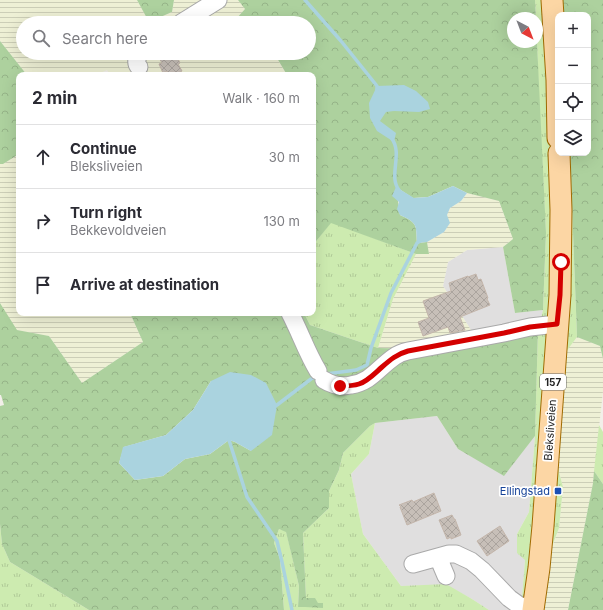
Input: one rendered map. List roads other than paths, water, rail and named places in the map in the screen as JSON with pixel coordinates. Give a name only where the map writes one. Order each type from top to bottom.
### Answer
[{"type":"main road","points":[[552,0],[557,120]]},
{"type":"main road","name":"Bleksliveien","points":[[533,609],[543,526],[560,295],[561,210],[559,156]]},
{"type":"street","points":[[192,16],[218,0]]},
{"type":"street","points":[[292,316],[312,362],[321,376],[340,386],[359,384],[372,377],[400,353],[530,327],[557,324]]},
{"type":"street","points":[[413,564],[449,554],[456,554],[471,561],[482,570],[509,598],[520,606],[533,609]]},
{"type":"street","points":[[438,557],[446,576]]},
{"type":"water","points":[[404,85],[416,91],[428,102],[430,109],[419,112],[386,112],[380,121],[396,133],[394,142],[377,131],[370,118],[369,103],[377,86]]},
{"type":"water","points":[[453,186],[467,193],[461,201],[450,208],[447,215],[450,223],[444,232],[427,242],[417,243],[415,225],[410,220],[400,215],[397,209],[399,202],[392,196],[396,187],[414,198],[428,197]]},
{"type":"water","points":[[230,372],[251,375],[266,383],[277,405],[272,435],[251,451],[229,440],[210,454],[185,459],[163,476],[135,480],[119,463],[123,447],[166,435],[193,410],[211,381]]},
{"type":"waterway","points":[[305,0],[341,41],[377,86],[377,90]]},
{"type":"waterway","points":[[392,139],[396,151],[395,178],[399,190]]},
{"type":"waterway","points":[[326,374],[356,370],[367,365],[371,348],[391,293],[417,243],[420,241]]},
{"type":"waterway","points":[[274,406],[316,377]]},
{"type":"waterway","points":[[230,436],[229,440],[247,497],[277,541],[292,610]]},
{"type":"place","name":"Ellingstad","points":[[558,491]]}]
